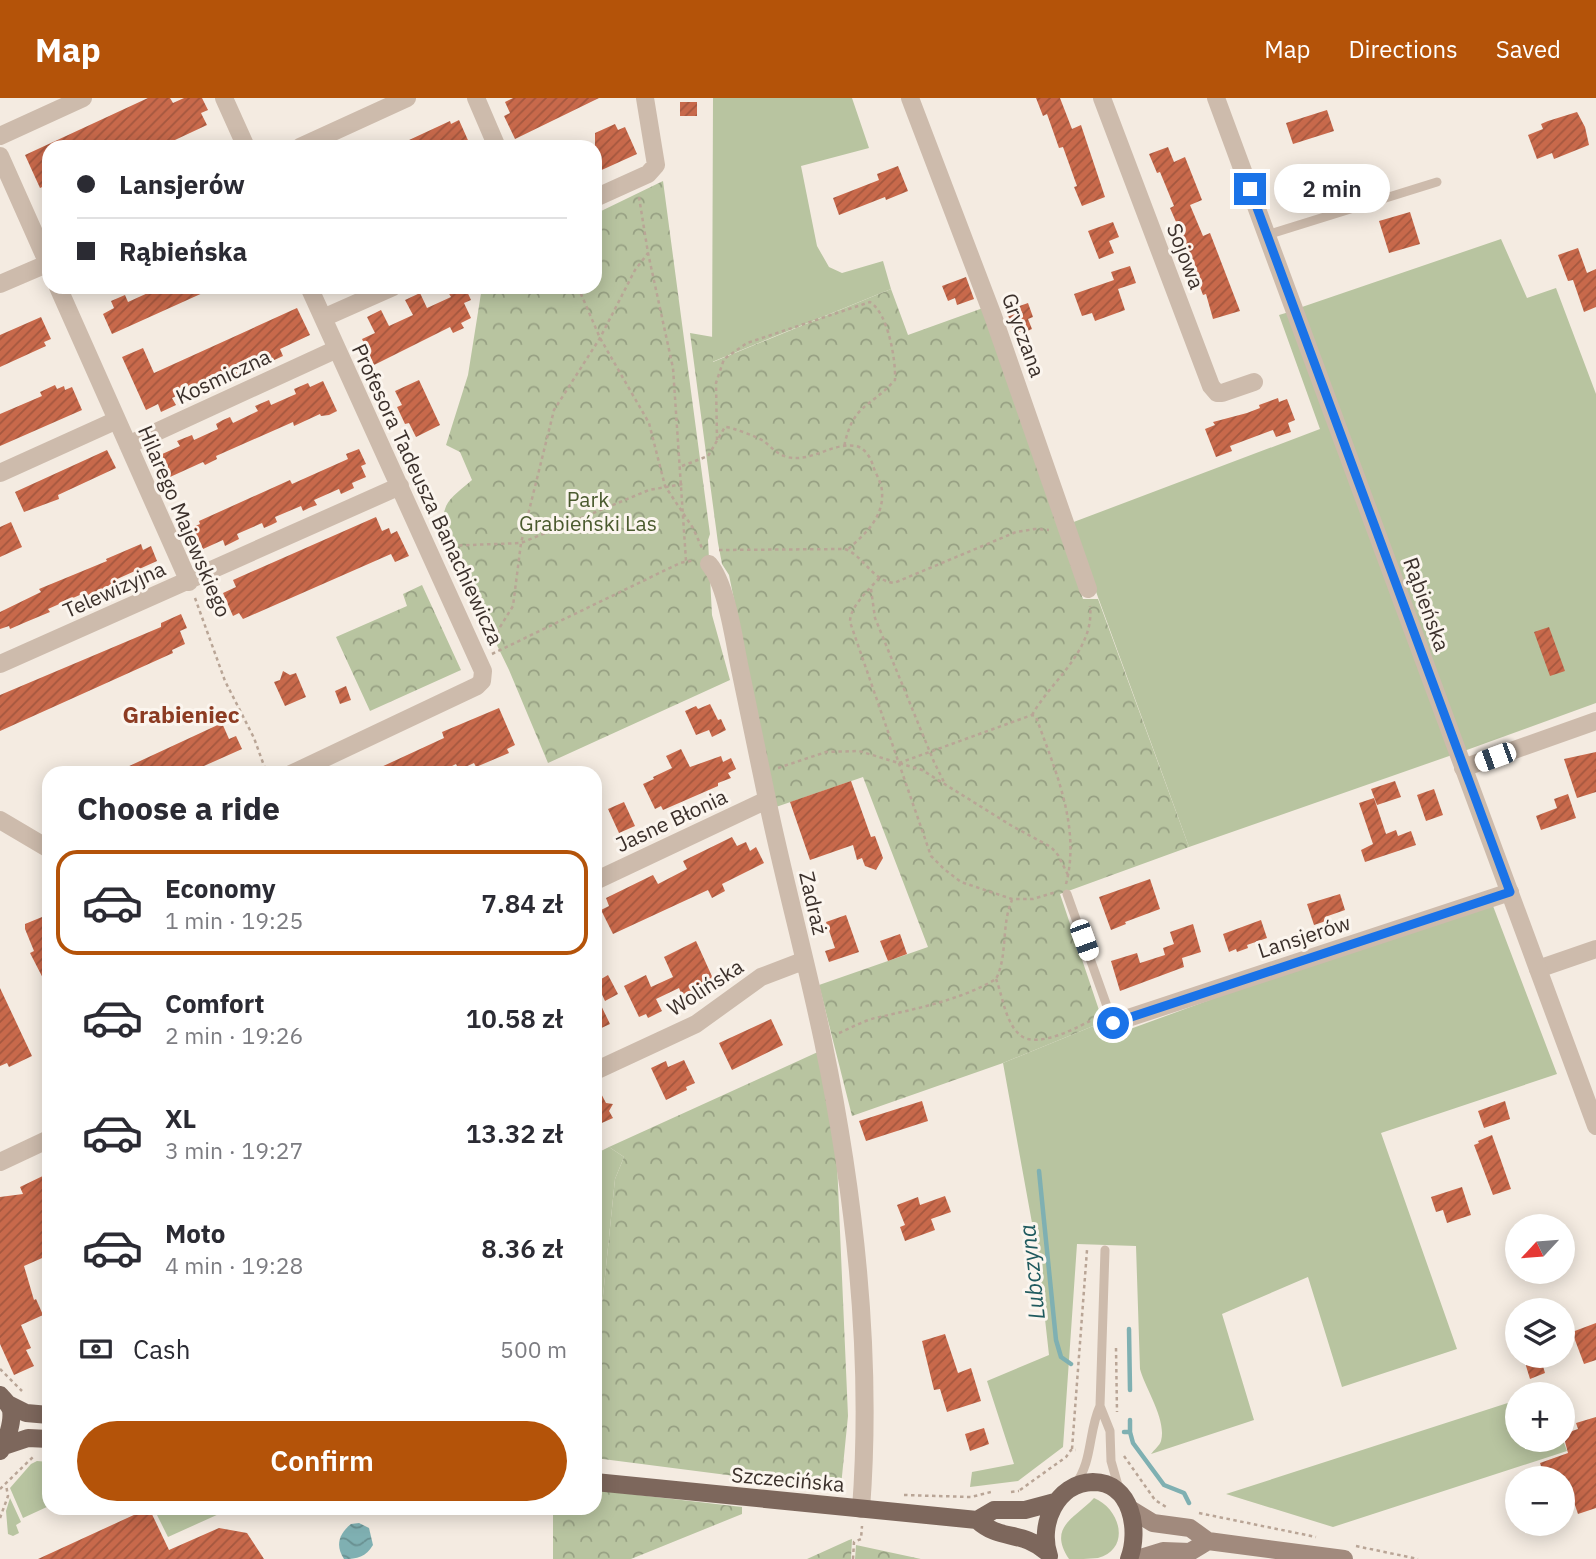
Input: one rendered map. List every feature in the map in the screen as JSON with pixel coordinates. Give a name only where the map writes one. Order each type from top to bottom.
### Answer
[{"type":"main road","points":[[4,1399],[26,1413],[42,1414]]},
{"type":"main road","points":[[2,1449],[11,1418],[4,1399]]},
{"type":"main road","points":[[2,1449],[28,1438],[42,1443]]},
{"type":"main road","name":"Szczecińska","points":[[602,1483],[977,1520],[994,1533],[1017,1535],[1032,1540],[1049,1556]]},
{"type":"main road","points":[[1049,1556],[1047,1523],[1055,1502],[1084,1484],[1100,1483],[1118,1493],[1127,1504],[1153,1523],[1190,1528],[1208,1541],[1350,1553]]},
{"type":"main road","name":"Szczecińska","points":[[977,1520],[994,1510],[1025,1510],[1055,1502]]},
{"type":"main road","points":[[1127,1504],[1135,1531],[1129,1559]]},
{"type":"main road","points":[[1137,1559],[1163,1551],[1189,1552],[1208,1541]]},
{"type":"street","points":[[0,136],[83,98]]},
{"type":"street","points":[[224,98],[243,140]]},
{"type":"street","points":[[315,140],[407,98]]},
{"type":"street","points":[[476,98],[494,140]]},
{"type":"street","points":[[602,195],[651,172],[656,162],[645,98]]},
{"type":"street","name":"Gryczana","points":[[910,98],[993,316],[1088,589]]},
{"type":"street","name":"Sojowa","points":[[1102,98],[1211,386],[1216,393],[1222,393],[1254,382]]},
{"type":"street","name":"Rąbieńska","points":[[1216,98],[1596,1126]]},
{"type":"street","points":[[0,156],[42,249]]},
{"type":"street","points":[[0,284],[42,267]]},
{"type":"street","name":"Hilarego Majewskiego","points":[[61,294],[189,582]]},
{"type":"street","name":"Profesora Tadeusza Banachiewicza","points":[[308,766],[477,686],[482,681],[483,671],[312,294]]},
{"type":"street","points":[[323,318],[377,294]]},
{"type":"street","name":"Kosmiczna","points":[[128,445],[337,349]]},
{"type":"street","points":[[0,473],[117,420]]},
{"type":"street","name":"Telewizyjna","points":[[0,664],[400,486]]},
{"type":"street","name":"Zadraż","points":[[707,560],[719,580],[731,625],[767,800],[822,1038],[844,1154],[861,1297],[866,1417],[861,1509]]},
{"type":"street","points":[[1463,768],[1596,721]]},
{"type":"street","name":"Jasne Błonia","points":[[602,878],[767,800]]},
{"type":"street","points":[[0,820],[42,845]]},
{"type":"street","name":"Lansjerów","points":[[1111,1016],[1510,892]]},
{"type":"street","points":[[1538,969],[1596,949]]},
{"type":"street","name":"Wolińska","points":[[602,1068],[696,1024],[761,977],[803,961]]},
{"type":"street","points":[[0,1162],[42,1142]]},
{"type":"lane","points":[[1267,235],[1437,182]]},
{"type":"lane","points":[[1067,891],[1111,1016]]},
{"type":"lane","points":[[1071,1490],[1088,1463],[1094,1421],[1100,1406],[1105,1250]]},
{"type":"lane","points":[[1100,1406],[1110,1431],[1112,1471],[1127,1504]]},
{"type":"path","points":[[637,179],[648,253],[673,368],[683,485],[682,513],[686,561]]},
{"type":"path","points":[[480,660],[513,606],[521,543],[554,410],[600,338],[635,270],[648,253]]},
{"type":"path","points":[[581,294],[600,338],[649,423],[665,486],[693,528],[707,560]]},
{"type":"path","points":[[717,440],[716,383],[724,359],[747,343],[870,302],[878,307],[885,322],[895,380],[886,390],[862,406],[847,430],[844,447]]},
{"type":"path","points":[[680,466],[708,456],[725,427],[763,440],[770,449],[788,457],[802,458],[856,446],[872,461],[882,492],[876,521],[847,550]]},
{"type":"path","points":[[428,547],[521,543],[649,490],[683,485]]},
{"type":"path","points":[[480,660],[686,561],[707,560],[719,550],[847,550],[853,552],[867,569],[879,578],[894,583],[1016,532],[1050,530],[1071,541]]},
{"type":"path","points":[[879,578],[849,617],[931,856],[961,882],[1012,899],[1033,899],[1067,891],[1071,838],[1066,811],[1040,728],[1036,717],[1032,715]]},
{"type":"path","name":"Hilarego Majewskiego","points":[[189,582],[225,681],[254,738],[264,766]]},
{"type":"path","points":[[871,587],[875,618],[946,785]]},
{"type":"path","points":[[899,763],[1032,715],[1082,644],[1091,613],[1088,589]]},
{"type":"path","points":[[762,773],[826,752],[859,751],[922,770],[1051,847],[1068,875]]},
{"type":"path","points":[[822,1038],[872,1019],[947,999],[996,979],[1001,970],[1006,914],[1012,899]]},
{"type":"path","points":[[996,979],[1008,1017],[1021,1036],[1032,1040],[1051,1038],[1111,1016]]},
{"type":"path","points":[[1018,1501],[1019,1490],[1066,1457],[1071,1450],[1087,1250]]},
{"type":"path","points":[[1116,1343],[1117,1417]]},
{"type":"path","points":[[0,1369],[26,1395]]},
{"type":"path","points":[[0,1489],[27,1460],[34,1457],[42,1443]]},
{"type":"path","points":[[1071,1450],[1081,1451]]},
{"type":"path","points":[[1118,1453],[1124,1457],[1155,1500],[1166,1507],[1166,1517]]},
{"type":"path","points":[[0,1518],[8,1496],[6,1484]]},
{"type":"path","points":[[898,1494],[971,1497],[996,1492]]},
{"type":"path","points":[[853,1559],[854,1542],[861,1539],[861,1509]]},
{"type":"path","points":[[1189,1511],[1319,1538]]},
{"type":"path","points":[[1350,1553],[1418,1559]]},
{"type":"green space","points":[[713,98],[852,98],[869,148],[801,166],[817,246],[829,267],[842,273],[883,261],[891,289],[712,362]]},
{"type":"green space","name":"Park Grabieński Las","points":[[663,181],[710,534],[708,540],[712,615],[730,680],[548,763],[509,670],[442,532],[446,507],[472,480],[460,452],[446,445],[468,375],[481,294],[602,294],[602,211]]},
{"type":"green space","points":[[1501,239],[1527,298],[1556,288],[1596,394],[1596,703],[1464,751],[1302,307]]},
{"type":"green space","points":[[891,289],[908,335],[983,308],[1083,599],[1098,599],[1189,847],[1060,894],[1103,1022],[1003,1063],[852,1116],[819,985],[928,947],[863,777],[776,807],[729,575],[722,564],[718,543],[690,333],[713,337],[713,362]]},
{"type":"green space","points":[[1289,312],[1452,755],[1189,847],[1071,523],[1320,429],[1279,315]]},
{"type":"green space","points":[[422,585],[461,670],[370,711],[336,637],[407,606],[403,594]]},
{"type":"green space","points":[[1493,906],[1557,1074],[1381,1133],[1457,1349],[1342,1387],[1308,1277],[1222,1314],[1254,1420],[1151,1454],[1160,1443],[1162,1433],[1158,1414],[1140,1369],[1136,1246],[1077,1244],[1063,1447],[1018,1481],[970,1487],[972,1472],[1014,1464],[987,1381],[1049,1355],[1038,1256],[1003,1063],[1103,1022],[1111,1036],[1319,960]]},
{"type":"green space","points":[[820,1051],[836,1139],[848,1416],[841,1486],[790,1483],[602,1459],[602,1302],[615,1179],[624,1157],[609,1147]]},
{"type":"green space","points":[[609,1147],[624,1157],[615,1179],[602,1302],[602,1150]]},
{"type":"green space","points":[[1505,1404],[1505,1452],[1564,1452],[1521,1466],[1505,1466],[1505,1471],[1333,1527],[1226,1494]]},
{"type":"green space","points":[[42,1461],[42,1509],[23,1518],[10,1488],[31,1464]]},
{"type":"green space","points":[[602,1491],[742,1507],[742,1514],[631,1559],[553,1559],[553,1515],[602,1515]]},
{"type":"green space","points":[[10,1498],[21,1522],[16,1525],[19,1533],[13,1536],[8,1534],[6,1511]]},
{"type":"green space","points":[[1094,1498],[1103,1503],[1116,1519],[1119,1529],[1115,1546],[1098,1558],[1069,1559],[1063,1548],[1062,1530],[1072,1517]]},
{"type":"green space","points":[[157,1515],[217,1515],[168,1537]]},
{"type":"green space","points":[[852,1539],[851,1559],[807,1559],[849,1540]]},
{"type":"green space","points":[[856,1545],[921,1559],[855,1559]]},
{"type":"water","points":[[359,1523],[369,1528],[373,1545],[361,1556],[344,1559],[339,1544],[341,1536],[351,1524]]},
{"type":"building","points":[[148,98],[170,98],[173,103],[184,98],[202,98],[208,110],[201,113],[207,125],[175,140],[57,140]]},
{"type":"building","points":[[513,98],[599,98],[515,139],[504,116],[510,113],[505,102]]},
{"type":"building","points":[[1036,98],[1060,98],[1072,129],[1081,125],[1105,197],[1082,206],[1063,147],[1059,148],[1047,114],[1043,116]]},
{"type":"building","points":[[680,102],[697,102],[697,116],[680,116]]},
{"type":"building","points":[[1327,110],[1334,131],[1293,144],[1286,123]]},
{"type":"building","points":[[1577,112],[1585,127],[1589,145],[1554,159],[1552,153],[1537,159],[1528,135],[1543,129],[1541,124]]},
{"type":"building","points":[[459,120],[468,140],[409,140],[450,121],[451,124]]},
{"type":"building","points":[[615,124],[618,130],[625,127],[637,154],[602,170],[602,140],[595,140],[595,133]]},
{"type":"building","points":[[42,147],[42,187],[40,188],[25,155]]},
{"type":"building","points":[[1168,147],[1174,162],[1185,157],[1202,200],[1190,205],[1203,236],[1210,233],[1240,311],[1213,319],[1206,294],[1203,295],[1193,269],[1196,268],[1170,208],[1174,206],[1160,172],[1157,173],[1149,154]]},
{"type":"building","points":[[898,166],[908,191],[839,215],[833,198],[879,180],[877,174]]},
{"type":"building","points":[[1410,212],[1420,244],[1389,253],[1379,221]]},
{"type":"building","points":[[1113,222],[1119,237],[1109,241],[1114,253],[1099,259],[1088,231]]},
{"type":"building","points":[[1578,248],[1587,273],[1596,269],[1596,307],[1584,312],[1573,280],[1568,281],[1558,255]]},
{"type":"building","points":[[1130,266],[1136,283],[1118,289],[1125,310],[1095,321],[1092,313],[1082,316],[1074,294],[1114,280],[1111,272]]},
{"type":"building","points":[[966,277],[974,299],[957,305],[955,298],[948,301],[942,286]]},
{"type":"building","points":[[146,294],[201,294],[112,334],[103,314],[114,308],[111,301],[125,295],[128,302]]},
{"type":"building","points":[[420,294],[427,308],[451,297],[449,294],[468,294],[471,300],[464,303],[471,318],[461,323],[464,328],[453,333],[450,327],[374,365],[362,339],[375,333],[367,317],[381,310],[389,326],[413,315],[405,300]]},
{"type":"building","points":[[1028,303],[1033,317],[1028,319],[1032,329],[1016,336],[1006,311]]},
{"type":"building","points":[[297,308],[310,335],[280,349],[283,356],[270,362],[266,355],[244,365],[248,372],[234,379],[230,372],[208,382],[211,389],[197,395],[194,388],[172,398],[176,405],[161,412],[158,404],[146,410],[122,357],[143,348],[154,373]]},
{"type":"building","points":[[41,317],[51,339],[44,342],[46,346],[0,367],[0,335]]},
{"type":"building","points":[[419,380],[440,425],[416,437],[409,423],[405,424],[397,407],[402,405],[395,391]]},
{"type":"building","points":[[323,381],[337,411],[329,415],[320,414],[294,426],[293,422],[216,456],[217,459],[205,465],[203,462],[170,477],[160,455],[180,446],[177,441],[192,435],[194,440],[218,429],[216,424],[223,420],[230,417],[233,423],[258,411],[255,406],[269,400],[271,405],[296,394],[294,389],[308,383],[310,387]]},
{"type":"building","points":[[55,385],[57,389],[64,386],[65,390],[72,387],[82,410],[0,446],[0,414],[42,396],[40,392]]},
{"type":"building","points":[[1278,398],[1279,402],[1287,399],[1295,420],[1288,423],[1291,432],[1276,437],[1273,430],[1230,446],[1232,451],[1216,457],[1205,429],[1215,425],[1213,422],[1247,413]]},
{"type":"building","points":[[359,449],[366,464],[361,466],[366,477],[352,483],[354,488],[341,494],[339,489],[314,500],[317,505],[303,511],[301,506],[275,517],[277,522],[271,525],[264,528],[262,523],[237,534],[239,539],[225,546],[223,540],[203,549],[193,527],[200,524],[199,521],[290,480],[292,484],[348,459],[346,454]]},
{"type":"building","points":[[107,450],[116,468],[58,495],[59,499],[24,512],[15,492]]},
{"type":"building","points":[[376,517],[382,531],[389,528],[391,534],[397,531],[409,556],[395,562],[391,554],[243,619],[239,613],[233,616],[223,593],[236,587],[233,580]]},
{"type":"building","points":[[11,522],[22,547],[0,557],[0,527]]},
{"type":"building","points":[[141,544],[143,550],[151,546],[157,561],[115,580],[116,582],[100,590],[83,597],[82,594],[48,609],[50,612],[10,629],[9,626],[0,629],[0,612],[41,592],[39,589]]},
{"type":"building","points":[[181,614],[187,628],[180,631],[185,644],[172,650],[173,653],[0,731],[0,695],[161,627],[161,623]]},
{"type":"building","points":[[1549,627],[1565,671],[1550,676],[1534,632]]},
{"type":"building","points":[[283,671],[290,675],[296,673],[306,697],[285,706],[274,682],[280,680]]},
{"type":"building","points":[[346,686],[351,700],[340,704],[335,691]]},
{"type":"building","points":[[710,704],[726,730],[712,737],[709,730],[696,735],[685,711]]},
{"type":"building","points":[[499,708],[515,745],[507,749],[509,753],[478,766],[474,763],[468,766],[383,766],[444,738],[442,732]]},
{"type":"building","points":[[222,723],[229,739],[236,736],[242,749],[204,766],[129,766]]},
{"type":"building","points":[[681,749],[690,767],[721,756],[723,762],[731,758],[736,769],[728,773],[731,778],[718,783],[718,786],[663,810],[661,806],[655,809],[643,784],[672,768],[666,756]]},
{"type":"building","points":[[1596,752],[1596,792],[1577,798],[1564,759]]},
{"type":"building","points":[[851,781],[871,837],[875,836],[883,858],[876,870],[865,866],[862,858],[857,860],[853,845],[810,860],[790,802]]},
{"type":"building","points":[[1395,781],[1401,797],[1377,805],[1371,789]]},
{"type":"building","points":[[1434,789],[1443,815],[1426,821],[1417,795]]},
{"type":"building","points":[[1568,794],[1576,818],[1541,830],[1536,816],[1557,808],[1554,799]]},
{"type":"building","points":[[1374,798],[1386,834],[1396,830],[1398,836],[1411,831],[1416,845],[1365,862],[1361,850],[1373,844],[1359,803]]},
{"type":"building","points":[[624,802],[635,826],[619,833],[608,809]]},
{"type":"building","points":[[732,837],[737,846],[746,842],[750,851],[756,847],[764,863],[722,884],[725,891],[712,898],[708,890],[613,934],[602,912],[609,906],[606,898],[653,875],[658,884],[687,869],[683,861]]},
{"type":"building","points":[[1150,879],[1160,909],[1111,930],[1099,897]]},
{"type":"building","points":[[1340,894],[1345,910],[1325,917],[1326,921],[1314,925],[1307,904]]},
{"type":"building","points":[[846,915],[859,952],[829,962],[825,951],[835,948],[826,922]]},
{"type":"building","points":[[42,917],[42,976],[30,953],[34,951],[25,924]]},
{"type":"building","points":[[1261,920],[1267,938],[1247,945],[1248,948],[1229,952],[1223,934]]},
{"type":"building","points":[[1193,924],[1201,952],[1182,958],[1184,967],[1120,991],[1111,961],[1137,953],[1140,963],[1165,955],[1163,948],[1174,944],[1170,932]]},
{"type":"building","points":[[900,934],[907,954],[888,961],[880,941]]},
{"type":"building","points":[[696,941],[715,983],[683,998],[679,988],[656,999],[662,1011],[648,1018],[646,1014],[639,1017],[624,986],[646,975],[651,987],[673,977],[664,957]]},
{"type":"building","points":[[608,975],[618,994],[605,1001],[602,995],[602,978]]},
{"type":"building","points":[[0,988],[32,1056],[9,1067],[7,1063],[0,1066]]},
{"type":"building","points":[[602,1007],[610,1024],[602,1028]]},
{"type":"building","points":[[771,1019],[783,1045],[732,1070],[719,1043]]},
{"type":"building","points":[[684,1060],[695,1083],[666,1100],[651,1068],[666,1061],[668,1067]]},
{"type":"building","points":[[602,1095],[606,1103],[613,1104],[609,1111],[613,1118],[602,1123]]},
{"type":"building","points":[[922,1101],[928,1121],[866,1141],[859,1121]]},
{"type":"building","points":[[1505,1101],[1510,1119],[1484,1128],[1478,1111]]},
{"type":"building","points":[[1492,1135],[1511,1189],[1493,1195],[1474,1145]]},
{"type":"building","points":[[42,1176],[42,1258],[24,1266],[34,1300],[36,1299],[42,1315],[21,1325],[31,1348],[26,1350],[34,1366],[14,1375],[0,1344],[0,1197],[23,1194],[20,1187]]},
{"type":"building","points":[[1462,1187],[1471,1215],[1447,1223],[1443,1210],[1436,1212],[1431,1197]]},
{"type":"building","points":[[945,1196],[951,1212],[931,1219],[935,1230],[905,1241],[900,1227],[905,1225],[897,1205],[918,1197],[920,1205]]},
{"type":"building","points":[[1596,1323],[1596,1360],[1584,1364],[1575,1340],[1575,1331]]},
{"type":"building","points":[[945,1334],[958,1373],[971,1368],[981,1401],[947,1412],[940,1389],[934,1390],[922,1341]]},
{"type":"building","points":[[1527,1368],[1544,1368],[1545,1373],[1530,1379]]},
{"type":"building","points":[[1596,1417],[1596,1508],[1578,1514],[1575,1505],[1575,1466],[1541,1466],[1540,1463],[1568,1452],[1575,1452],[1575,1430],[1578,1429],[1576,1423]]},
{"type":"building","points":[[984,1428],[989,1444],[970,1451],[965,1434]]},
{"type":"building","points":[[134,1515],[152,1515],[169,1550],[219,1528],[247,1533],[264,1559],[38,1559]]},
{"type":"waterway","name":"Lubczyna","points":[[1039,1171],[1056,1340],[1061,1357],[1071,1364]]},
{"type":"waterway","points":[[1129,1329],[1130,1390]]},
{"type":"waterway","points":[[1130,1420],[1130,1432]]},
{"type":"waterway","name":"Lubczyna","points":[[1124,1432],[1130,1432],[1133,1443],[1164,1485],[1184,1493],[1189,1503]]},
{"type":"district","name":"Grabieniec","points":[[181,714]]},
{"type":"route","points":[[1113,1023],[1510,892],[1250,189]]}]
